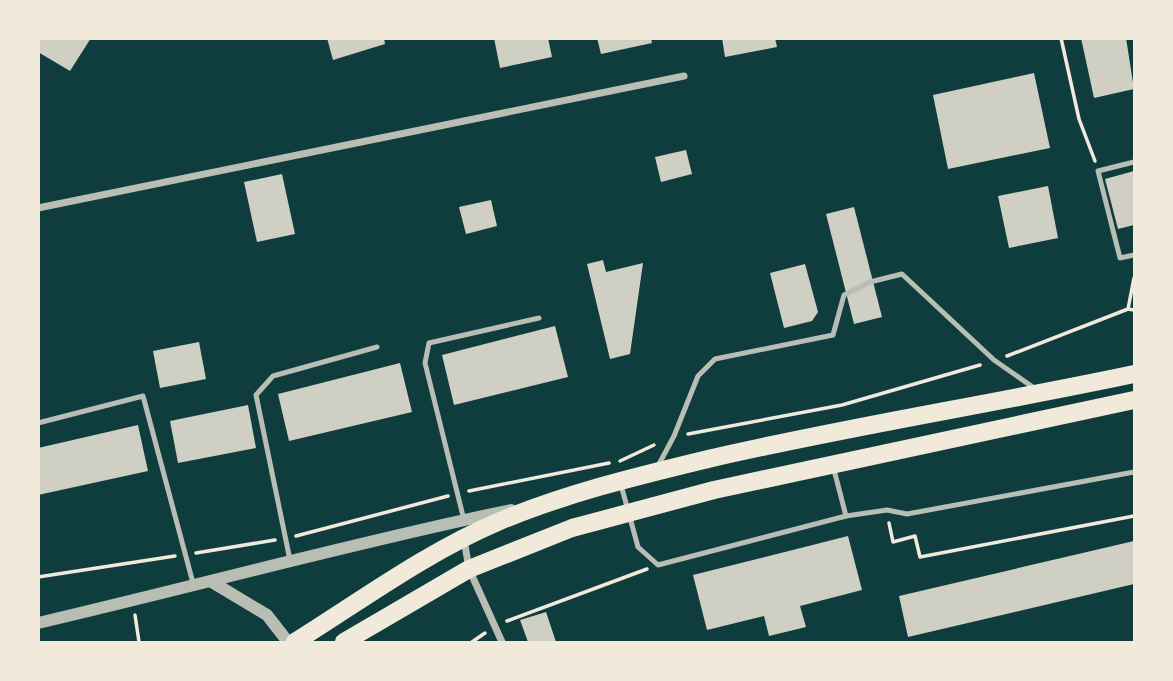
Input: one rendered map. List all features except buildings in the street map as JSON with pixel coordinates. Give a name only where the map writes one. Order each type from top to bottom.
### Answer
[{"type":"highway","points":[[295,642],[464,538],[559,500],[654,472],[857,426],[1042,394],[1135,374]]},
{"type":"highway","points":[[344,642],[469,569],[524,546],[628,512],[832,463],[1135,400]]},
{"type":"street","points":[[38,208],[684,76]]},
{"type":"street","points":[[38,623],[212,582],[289,560],[559,500]]},
{"type":"street","points":[[464,538],[469,569],[502,642]]},
{"type":"street","points":[[212,582],[267,615],[288,642]]},
{"type":"lane","points":[[1135,162],[1098,171],[1120,258],[1135,255]]},
{"type":"lane","points":[[654,472],[674,436],[698,376],[715,359],[833,335],[845,295],[870,282],[902,274],[994,360],[1042,394]]},
{"type":"lane","points":[[464,520],[425,363],[429,343],[539,318]]},
{"type":"lane","points":[[289,560],[256,395],[273,376],[377,347]]},
{"type":"lane","points":[[38,423],[143,396],[194,586]]},
{"type":"lane","points":[[832,463],[846,516]]},
{"type":"lane","points":[[620,482],[638,547],[658,565],[846,516],[887,510],[907,514],[1135,472]]},
{"type":"path","points":[[1061,38],[1079,119],[1098,171]]},
{"type":"path","points":[[1128,310],[1135,278]]},
{"type":"path","points":[[38,577],[285,539],[457,494],[619,461],[674,436],[842,405],[994,360],[1128,310],[1135,310]]},
{"type":"path","points":[[887,510],[893,542],[915,536],[920,557],[1135,516]]},
{"type":"path","points":[[494,626],[658,565]]},
{"type":"path","points":[[135,615],[139,642]]}]
